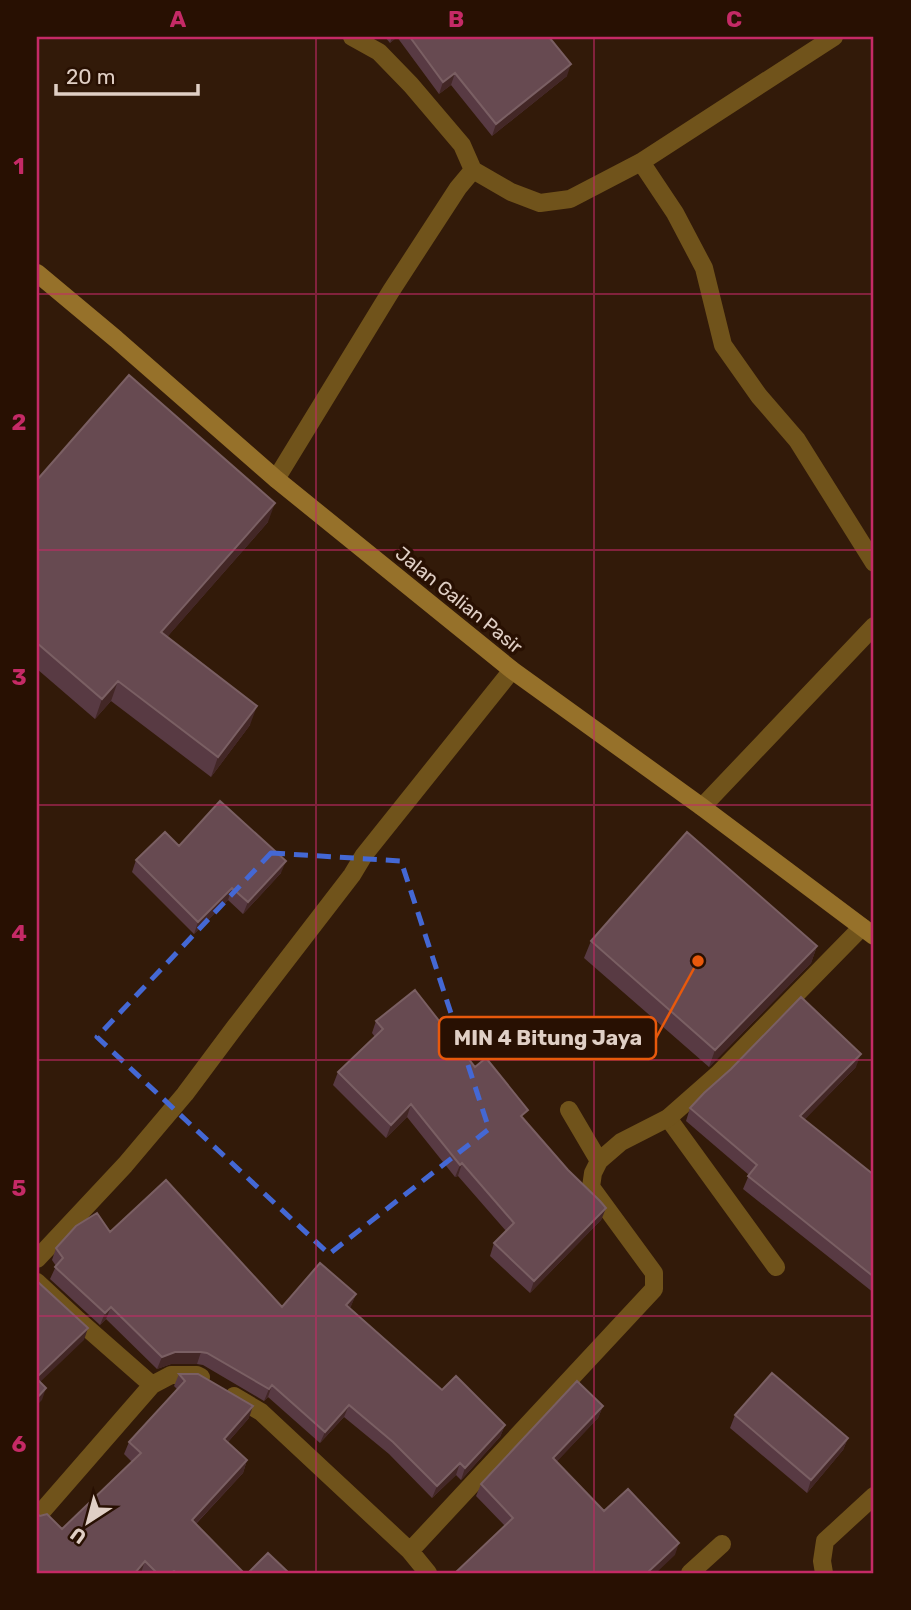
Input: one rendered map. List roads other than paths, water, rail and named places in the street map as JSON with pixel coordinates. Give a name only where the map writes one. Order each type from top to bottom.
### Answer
[{"type":"street","points":[[352,37],[379,52],[411,85],[462,145],[473,170],[511,192],[541,203],[570,199],[641,162],[834,37]]},
{"type":"street","points":[[641,162],[675,213],[704,268],[723,345],[759,396],[797,440],[874,563]]},
{"type":"street","points":[[276,479],[391,291],[458,188],[473,170]]},
{"type":"street","name":"Jalan Galian Pasir","points":[[37,273],[276,479],[512,670],[868,931]]},
{"type":"street","points":[[702,807],[874,626]]},
{"type":"street","points":[[37,1259],[125,1165],[185,1094],[352,875],[364,855],[512,670]]},
{"type":"street","points":[[410,1551],[654,1289],[654,1273],[592,1187],[593,1172],[599,1161],[621,1142],[668,1118],[868,931]]},
{"type":"street","points":[[569,1111],[599,1161]]},
{"type":"street","points":[[668,1118],[776,1267]]},
{"type":"street","points":[[37,1282],[152,1385]]},
{"type":"street","points":[[37,1517],[152,1385],[171,1375],[197,1375],[261,1412],[410,1551],[428,1573]]},
{"type":"street","points":[[824,1573],[822,1561],[825,1541],[874,1496]]},
{"type":"street","points":[[690,1573],[722,1544]]},
{"type":"place","name":"MIN 4 Bitung Jaya","points":[[698,961]]}]
